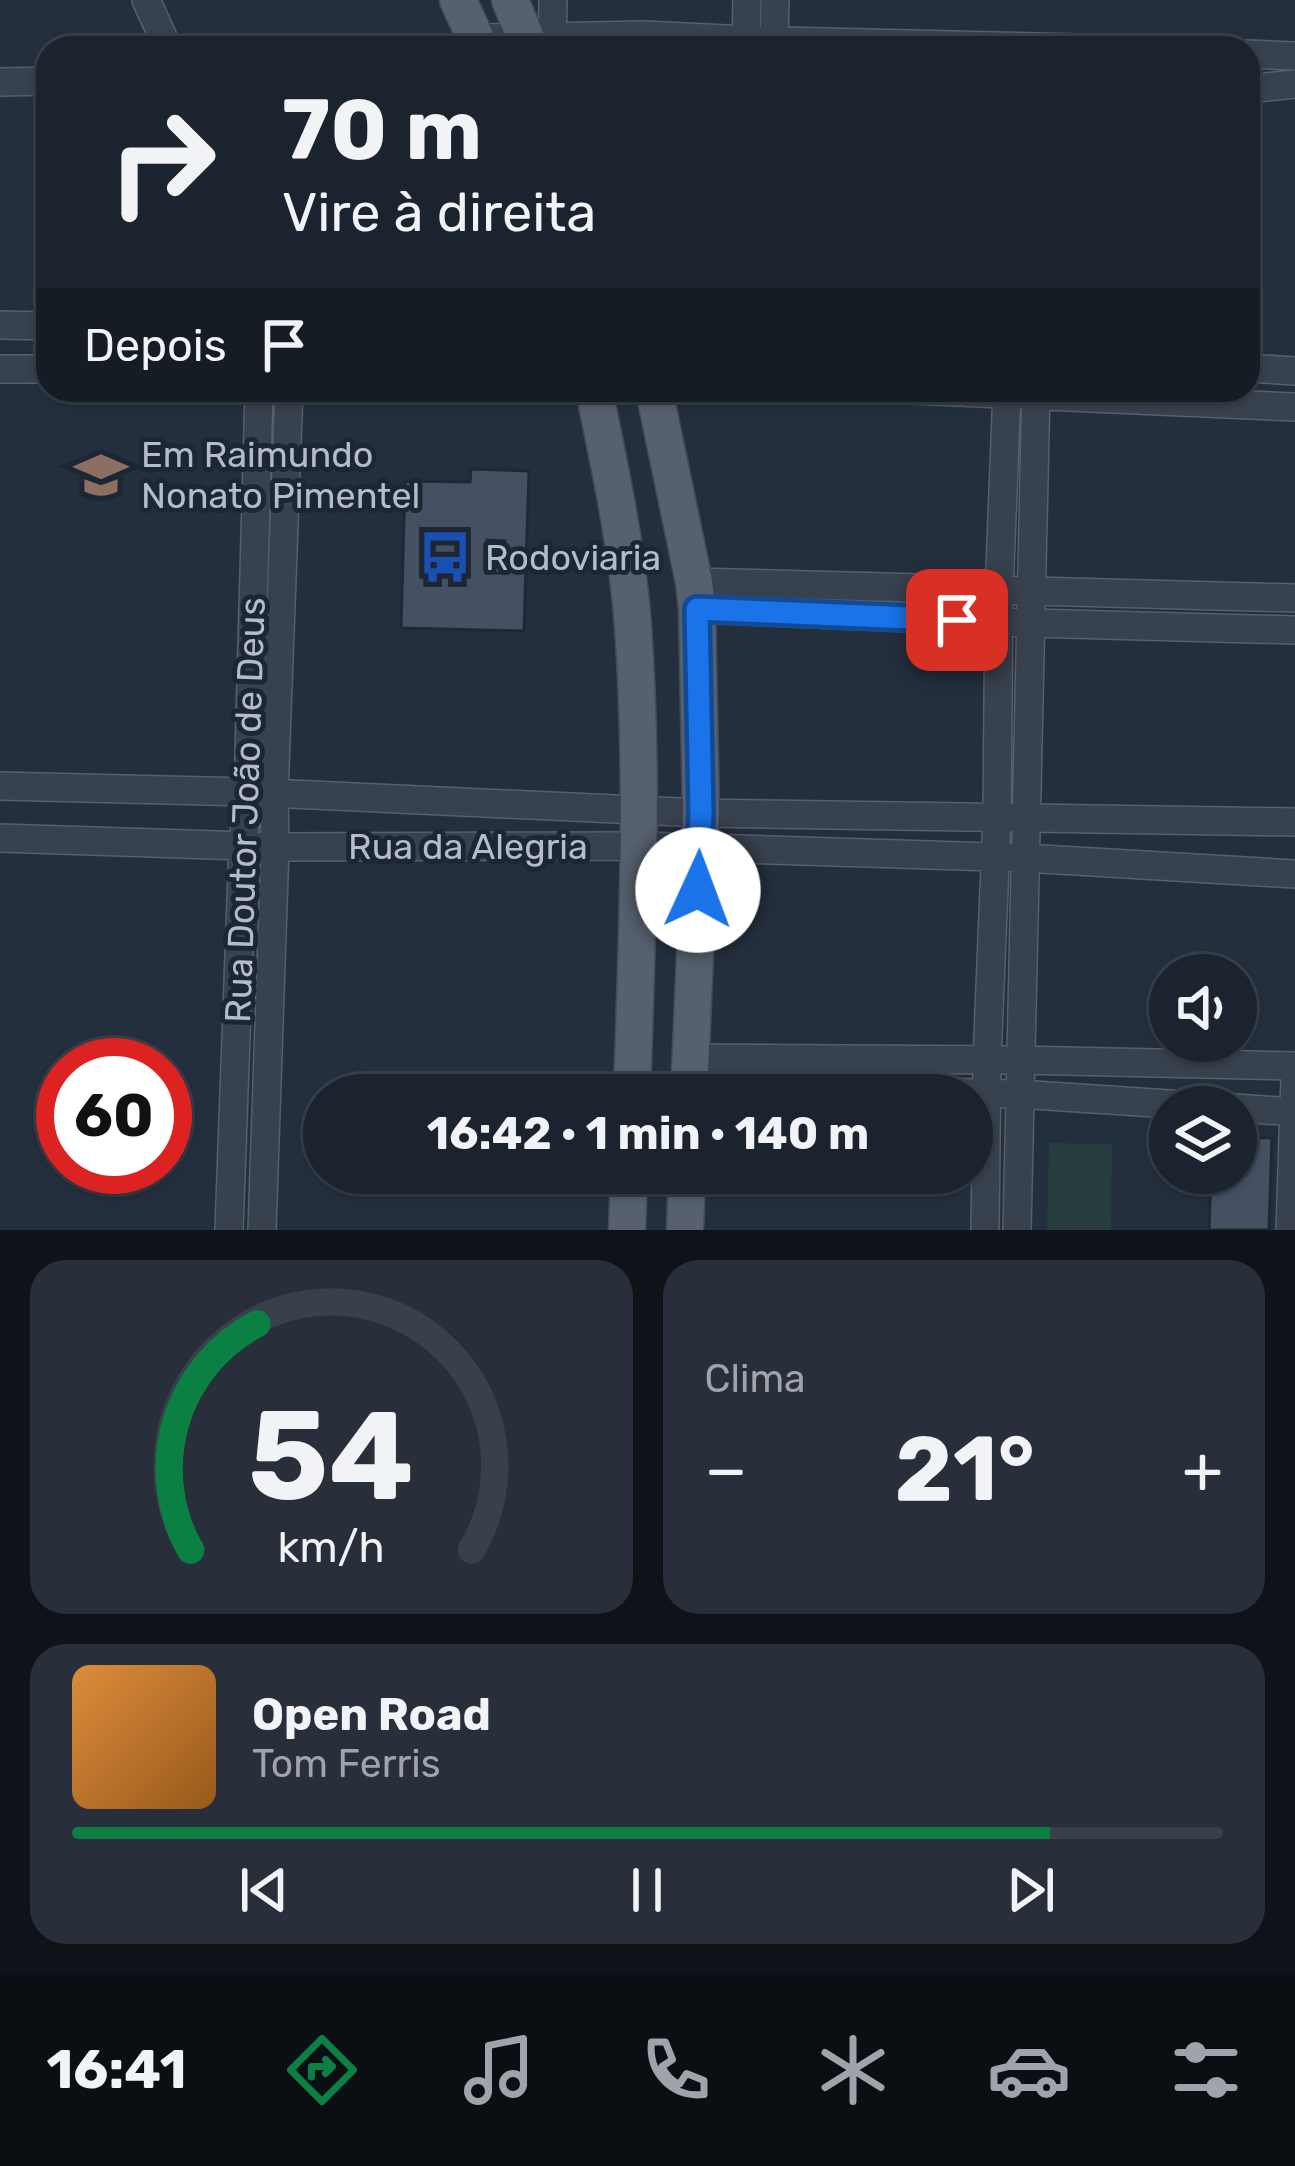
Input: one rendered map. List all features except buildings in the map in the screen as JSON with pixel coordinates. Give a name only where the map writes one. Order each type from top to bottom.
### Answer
[{"type":"main road","points":[[458,0],[475,36]]},
{"type":"main road","points":[[510,0],[536,36]]},
{"type":"main road","points":[[597,402],[617,499],[633,623],[640,828],[633,1074]]},
{"type":"main road","points":[[656,402],[695,596],[700,831],[690,1074]]},
{"type":"main road","points":[[627,1230],[628,1194]]},
{"type":"main road","points":[[685,1230],[686,1194]]},
{"type":"street","points":[[146,0],[162,36]]},
{"type":"street","points":[[542,36],[553,0]]},
{"type":"street","points":[[747,0],[759,36]]},
{"type":"street","points":[[762,36],[775,0]]},
{"type":"street","points":[[630,36],[668,36]]},
{"type":"street","points":[[1260,55],[1295,56]]},
{"type":"street","points":[[0,82],[36,81]]},
{"type":"street","points":[[1260,88],[1295,84]]},
{"type":"street","points":[[0,325],[36,326]]},
{"type":"street","points":[[0,369],[36,369]]},
{"type":"street","points":[[1260,369],[1295,371]]},
{"type":"street","name":"Rua Doutor João de Deus","points":[[259,402],[261,793],[275,847],[262,1230]]},
{"type":"street","name":"Rua Doutor João de Deus","points":[[229,1230],[243,845],[261,793],[288,402]]},
{"type":"street","points":[[988,1074],[1007,402]]},
{"type":"street","points":[[1017,1230],[1036,402]]},
{"type":"street","points":[[1209,402],[1295,407]]},
{"type":"street","points":[[695,596],[1032,592],[1295,598]]},
{"type":"street","points":[[695,596],[1001,622],[1295,630]]},
{"type":"street","name":"Rua da Alegria","points":[[0,786],[261,793],[995,858],[1295,874]]},
{"type":"street","name":"Rua da Alegria","points":[[700,831],[998,815],[1295,822]]},
{"type":"street","name":"Rua da Alegria","points":[[0,838],[275,847],[640,828]]},
{"type":"street","points":[[784,1074],[1019,1060],[1295,1066]]},
{"type":"street","points":[[1290,1230],[1295,1077]]},
{"type":"street","points":[[993,1095],[1149,1103]]},
{"type":"street","points":[[1257,1109],[1294,1112]]},
{"type":"street","points":[[985,1230],[986,1194]]},
{"type":"green space","points":[[1049,1143],[1112,1144],[1111,1230],[1047,1230]]},
{"type":"place","name":"Em Raimundo Nonato Pimentel","points":[[101,475]]},
{"type":"place","name":"Rodoviaria","points":[[445,557]]},
{"type":"route","points":[[698,890],[697,609],[957,620]]}]
